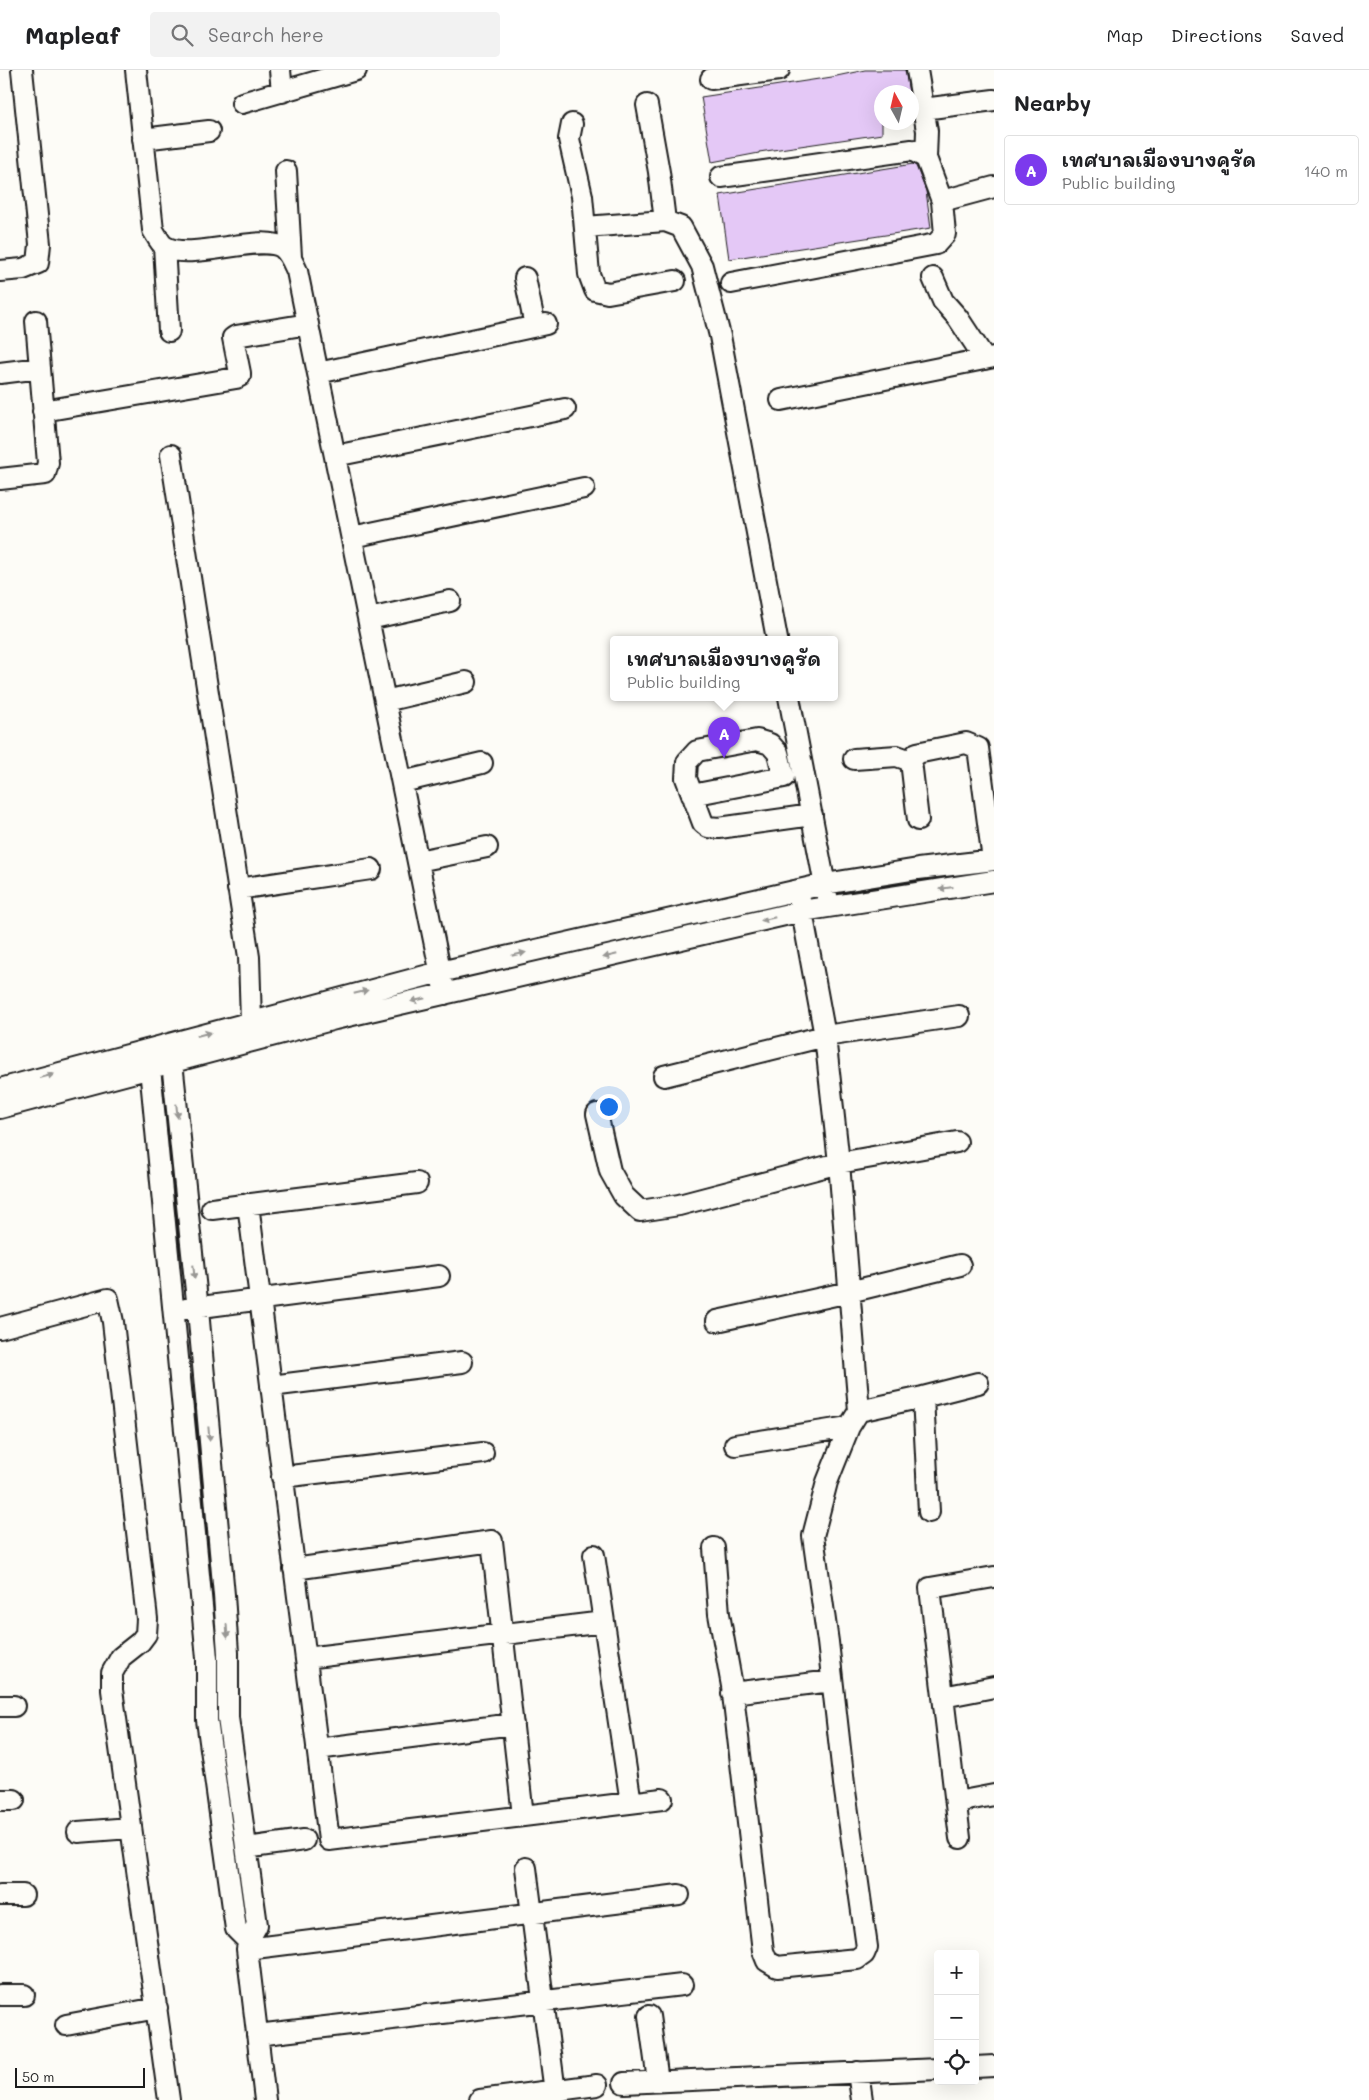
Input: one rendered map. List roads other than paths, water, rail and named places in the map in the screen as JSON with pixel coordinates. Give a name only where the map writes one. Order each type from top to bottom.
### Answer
[{"type":"street","points":[[0,271],[23,269],[38,263],[40,244],[22,70]]},
{"type":"street","points":[[136,70],[153,230],[164,246],[169,331]]},
{"type":"street","points":[[280,70],[282,92]]},
{"type":"street","points":[[242,103],[356,70]]},
{"type":"street","points":[[711,79],[779,70]]},
{"type":"street","points":[[731,283],[936,244],[945,234],[942,200],[926,158],[927,131],[916,70]]},
{"type":"street","points":[[923,109],[994,100]]},
{"type":"street","points":[[647,105],[659,172],[665,221]]},
{"type":"street","points":[[572,124],[569,139],[582,196],[590,274],[595,290],[608,293],[675,281]]},
{"type":"street","points":[[143,139],[209,131]]},
{"type":"street","points":[[721,177],[912,150],[926,158]]},
{"type":"street","points":[[286,172],[290,257]]},
{"type":"street","points":[[942,200],[994,187]]},
{"type":"street","points":[[585,227],[665,221],[681,227],[702,266],[720,336],[776,636]]},
{"type":"street","points":[[164,246],[183,252],[264,243],[282,247],[297,271],[445,994]]},
{"type":"street","points":[[318,373],[540,325],[525,278]]},
{"type":"street","points":[[781,400],[990,358],[943,301],[933,278]]},
{"type":"street","points":[[0,479],[45,474],[48,463],[36,321]]},
{"type":"street","points":[[43,411],[236,378],[240,376],[240,373],[233,338],[308,324]]},
{"type":"street","points":[[0,373],[40,368]]},
{"type":"street","points":[[335,456],[564,410]]},
{"type":"street","points":[[170,455],[249,957],[251,1021]]},
{"type":"street","points":[[352,537],[584,488]]},
{"type":"street","points":[[369,619],[450,601]]},
{"type":"street","points":[[385,701],[466,682]]},
{"type":"street","points":[[790,701],[829,907]]},
{"type":"street","points":[[784,776],[778,753],[770,744],[757,740],[697,751],[686,762],[686,778],[703,823],[708,827],[719,828],[812,815]]},
{"type":"street","points":[[0,1089],[440,972],[825,884],[918,869],[993,860],[978,748],[966,743],[917,753],[911,761],[918,820]]},
{"type":"street","points":[[854,758],[897,756],[911,761]]},
{"type":"street","points":[[402,782],[482,763]]},
{"type":"street","points":[[692,795],[804,771]]},
{"type":"street","points":[[418,860],[487,847]]},
{"type":"street","points":[[238,889],[370,869]]},
{"type":"street","points":[[0,1108],[335,1019],[802,911],[994,881]]},
{"type":"street","points":[[714,1548],[719,1614],[732,1693],[763,1951],[767,1961],[777,1966],[857,1959],[864,1954],[867,1947],[844,1784],[813,1536],[827,1482],[854,1419],[849,1292],[839,1163],[825,1036],[798,890]]},
{"type":"street","points":[[664,1076],[825,1036],[959,1016]]},
{"type":"street","points":[[172,1062],[198,1308],[224,1596],[228,1653],[228,1718],[257,1925],[247,1945]]},
{"type":"street","points":[[150,1068],[207,1658],[206,1720],[236,1929],[247,1945],[265,2100]]},
{"type":"street","points":[[597,1114],[610,1171],[624,1196],[640,1211],[679,1205],[839,1163],[958,1142]]},
{"type":"street","points":[[212,1209],[417,1183]]},
{"type":"street","points":[[248,1204],[328,1840],[662,1799]]},
{"type":"street","points":[[717,1320],[849,1292],[960,1265]]},
{"type":"street","points":[[174,1311],[438,1276]]},
{"type":"street","points":[[0,1328],[108,1299],[113,1322],[148,1619],[146,1634],[140,1642],[121,1657],[112,1673],[112,1690],[169,2100]]},
{"type":"street","points":[[271,1386],[462,1362]]},
{"type":"street","points":[[735,1445],[854,1419],[923,1397],[978,1383]]},
{"type":"street","points":[[923,1397],[928,1512]]},
{"type":"street","points":[[282,1477],[483,1453]]},
{"type":"street","points":[[294,1569],[492,1541],[523,1816]]},
{"type":"street","points":[[196,1556],[220,1552]]},
{"type":"street","points":[[594,1555],[631,1803]]},
{"type":"street","points":[[960,1838],[930,1588],[994,1577]]},
{"type":"street","points":[[200,1598],[224,1596]]},
{"type":"street","points":[[306,1658],[604,1622]]},
{"type":"street","points":[[732,1693],[832,1681]]},
{"type":"street","points":[[944,1697],[994,1687]]},
{"type":"street","points":[[317,1749],[513,1724]]},
{"type":"street","points":[[956,1802],[994,1796]]},
{"type":"street","points":[[78,1832],[130,1828]]},
{"type":"street","points":[[246,1848],[304,1840]]},
{"type":"street","points":[[526,1868],[556,2095]]},
{"type":"street","points":[[0,1895],[23,1895]]},
{"type":"street","points":[[247,1945],[680,1895]]},
{"type":"street","points":[[257,2035],[682,1985]]},
{"type":"street","points":[[0,1995],[24,1995]]},
{"type":"street","points":[[66,2025],[157,2008]]},
{"type":"street","points":[[649,2016],[658,2081]]},
{"type":"street","points":[[979,2067],[994,2066]]},
{"type":"street","points":[[624,2083],[934,2069]]},
{"type":"street","points":[[858,2072],[862,2100]]},
{"type":"street","points":[[480,2100],[556,2095],[596,2085]]},
{"type":"place","name":"เทศบาลเมืองบางคูรัด","points":[[724,758]]}]
